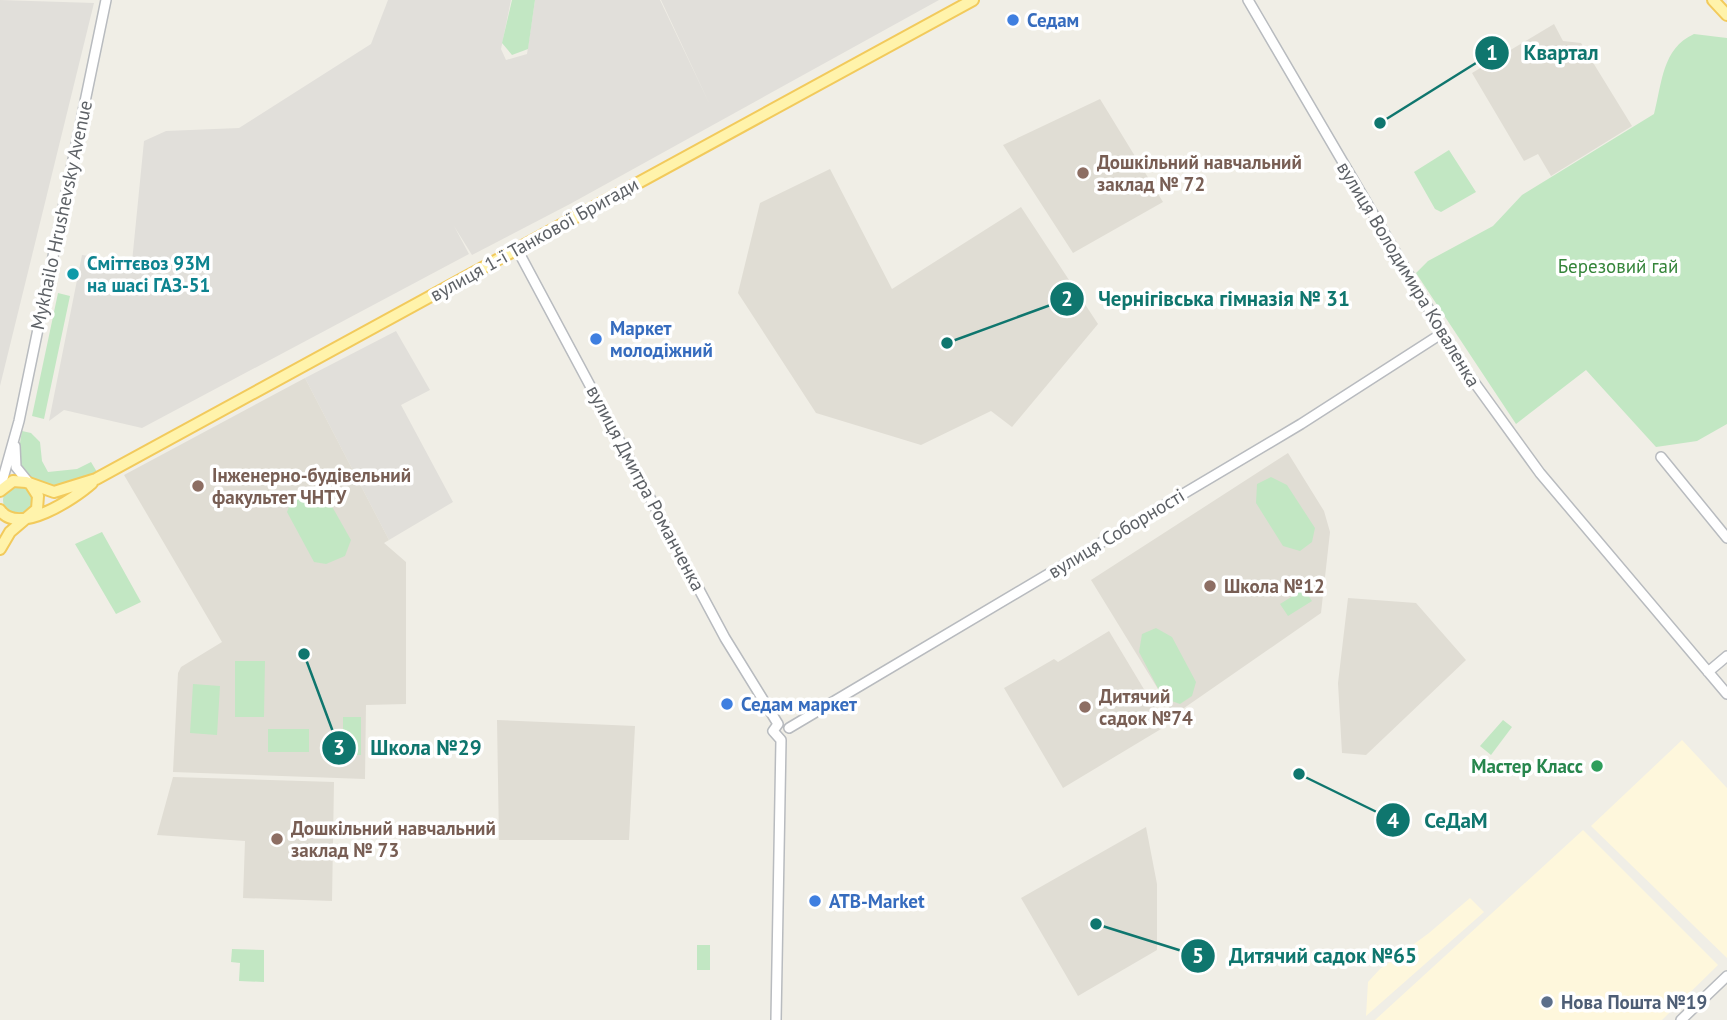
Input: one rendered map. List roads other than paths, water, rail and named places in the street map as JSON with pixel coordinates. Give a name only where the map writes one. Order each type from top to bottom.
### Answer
[{"type":"main road","name":"вулиця 1-ї Танкової Бригади","points":[[3,485],[31,485],[54,492],[96,479],[973,0]]},
{"type":"main road","points":[[1713,0],[1727,15]]},
{"type":"main road","name":"вулиця 1-ї Танкової Бригади","points":[[29,518],[79,495],[96,479]]},
{"type":"main road","points":[[0,549],[10,532],[29,518],[39,502],[31,485]]},
{"type":"main road","points":[[0,510],[15,521],[29,518]]},
{"type":"street","name":"Mykhailo Hrushevsky Avenue","points":[[3,485],[106,0]]},
{"type":"street","name":"вулиця Володимира Коваленка","points":[[1248,0],[1410,273],[1441,334],[1540,473],[1727,694]]},
{"type":"street","name":"вулиця Дмитра Романченка","points":[[517,249],[726,638],[778,724]]},
{"type":"street","name":"вулиця Соборності","points":[[781,740],[789,736],[789,728],[1301,424],[1441,334]]},
{"type":"street","name":"Mykhailo Hrushevsky Avenue","points":[[16,431],[16,467],[31,485]]},
{"type":"street","points":[[1661,457],[1727,538]]},
{"type":"street","points":[[1708,673],[1727,656]]},
{"type":"street","points":[[776,1020],[781,740],[774,733],[778,724],[783,723],[789,728]]},
{"type":"street","points":[[1681,1020],[1727,976]]},
{"type":"place","name":"Седам","points":[[1013,20]]},
{"type":"place","name":"Квартал","points":[[1380,123]]},
{"type":"place","name":"Дошкільний навчальний заклад № 72","points":[[1083,173]]},
{"type":"place","name":"Сміттєвоз 93М на шасі ГАЗ-51","points":[[73,274]]},
{"type":"place","name":"Маркет молодіжний","points":[[596,339]]},
{"type":"place","name":"Чернігівська гімназія № 31","points":[[947,343]]},
{"type":"place","name":"Інженерно-будівельний факультет ЧНТУ","points":[[198,486]]},
{"type":"place","name":"Школа №12","points":[[1210,586]]},
{"type":"place","name":"Школа №29","points":[[304,654]]},
{"type":"place","name":"Седам маркет","points":[[727,704]]},
{"type":"place","name":"Дитячий садок №74","points":[[1085,707]]},
{"type":"place","name":"Мастер Класс","points":[[1597,766]]},
{"type":"place","name":"СеДаМ","points":[[1299,774]]},
{"type":"place","name":"Дошкільний навчальний заклад № 73","points":[[277,839]]},
{"type":"place","name":"ATB-Market","points":[[815,901]]},
{"type":"place","name":"Дитячий садок №65","points":[[1096,924]]},
{"type":"place","name":"Нова Пошта №19","points":[[1547,1002]]},
{"type":"park label","name":"Березовий гай","points":[[1618,266]]}]
